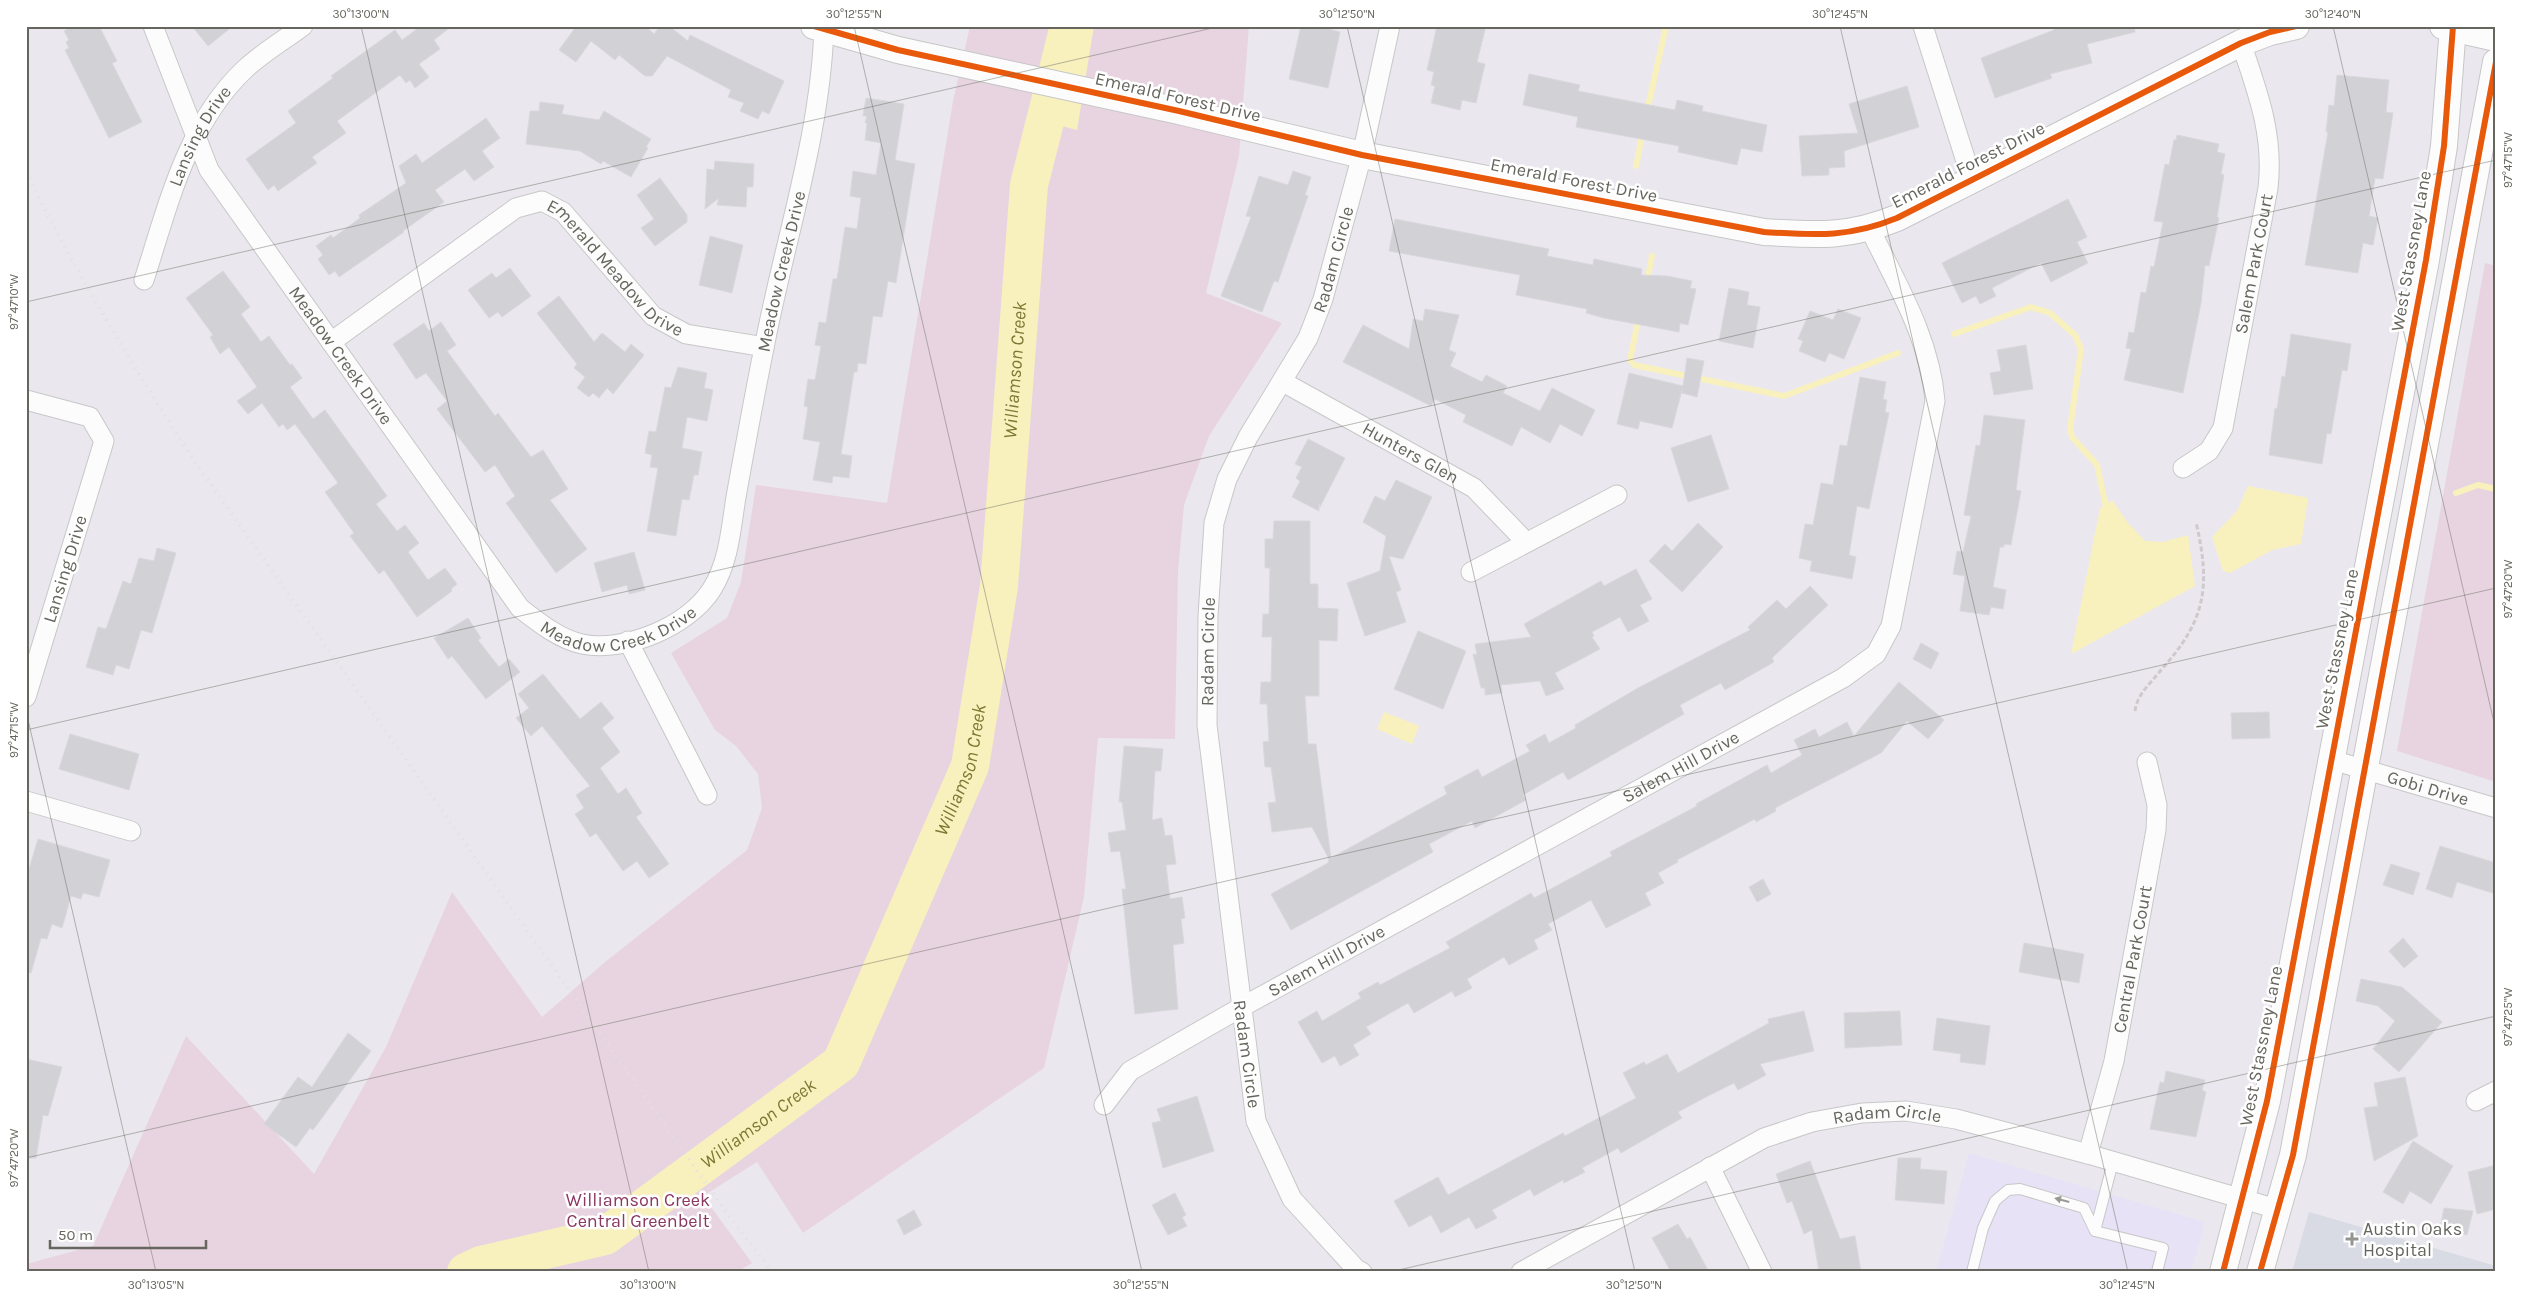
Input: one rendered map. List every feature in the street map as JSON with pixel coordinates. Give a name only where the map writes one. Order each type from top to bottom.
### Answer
[{"type":"main road","name":"Emerald Forest Drive","points":[[821,27],[898,50],[1179,112],[1362,155],[1764,232],[1814,235],[1870,230],[2241,43],[2270,32],[2296,26]]},
{"type":"main road","points":[[2450,27],[2496,38]]},
{"type":"main road","name":"West Stassney Lane","points":[[2223,1272],[2267,1101],[2438,189],[2451,78],[2450,27]]},
{"type":"main road","points":[[2260,1272],[2293,1155],[2496,62]]},
{"type":"street","name":"Meadow Creek Drive","points":[[153,26],[209,170],[520,608],[546,628],[581,644],[604,645],[645,637],[682,619],[701,603],[724,567],[764,347],[807,148],[822,60],[821,27]]},
{"type":"street","name":"Lansing Drive","points":[[144,280],[186,155],[217,100],[246,69],[303,26]]},
{"type":"street","name":"Radam Circle","points":[[1358,1271],[1292,1199],[1256,1121],[1240,1008],[1207,726],[1208,616],[1214,523],[1227,479],[1248,437],[1308,338],[1323,299],[1362,155],[1390,26]]},
{"type":"street","points":[[1923,26],[1972,180]]},
{"type":"street","name":"Salem Park Court","points":[[2183,468],[2208,451],[2223,428],[2268,188],[2271,163],[2267,129],[2241,43]]},
{"type":"street","name":"Emerald Meadow Drive","points":[[331,342],[516,208],[542,202],[563,212],[653,316],[686,334],[764,347]]},
{"type":"street","name":"Salem Hill Drive","points":[[1104,1105],[1130,1071],[1240,1008],[1843,678],[1876,654],[1891,626],[1935,401],[1933,374],[1926,348],[1870,230]]},
{"type":"street","name":"Hunters Glen","points":[[1283,382],[1474,488],[1526,542]]},
{"type":"street","name":"Lansing Drive","points":[[26,400],[90,417],[104,441],[26,696]]},
{"type":"street","points":[[1471,572],[1617,494]]},
{"type":"street","points":[[628,641],[707,795]]},
{"type":"street","name":"Gobi Drive","points":[[2332,760],[2496,808]]},
{"type":"street","name":"Central Park Court","points":[[2088,1154],[2114,1061],[2156,830],[2157,805],[2147,762]]},
{"type":"street","points":[[26,800],[131,831]]},
{"type":"street","points":[[2476,1102],[2496,1091]]},
{"type":"street","name":"Radam Circle","points":[[1521,1272],[1747,1146],[1791,1128],[1837,1116],[1884,1111],[1906,1111],[1956,1119],[2088,1154],[2277,1209]]},
{"type":"street","points":[[1710,1167],[1762,1272]]},
{"type":"lane","points":[[2095,1231],[2113,1162]]},
{"type":"lane","points":[[1972,1272],[1984,1228],[1995,1202],[2008,1190],[2020,1189],[2084,1208],[2095,1231]]},
{"type":"lane","points":[[2095,1231],[2162,1248],[2157,1272]]},
{"type":"path","points":[[2135,711],[2136,702],[2140,695],[2174,656],[2198,618],[2203,576],[2196,522]]},
{"type":"shaded area","points":[[1053,26],[1094,26],[1077,130],[1039,120]]},
{"type":"shaded area","points":[[2248,486],[2308,498],[2301,544],[2272,550],[2230,573],[2223,571],[2212,537],[2237,511]]},
{"type":"shaded area","points":[[2112,500],[2128,523],[2145,541],[2163,542],[2188,535],[2195,586],[2071,654],[2100,508]]},
{"type":"shaded area","points":[[1384,712],[1419,726],[1412,744],[1377,729]]},
{"type":"shaded area","points":[[1969,1153],[2205,1222],[2191,1272],[1936,1272]]},
{"type":"shaded area","name":"Austin Oaks Hospital","points":[[2309,1212],[2496,1266],[2496,1272],[2292,1272]]},
{"type":"green space","name":"Williamson Creek Central Greenbelt","points":[[970,26],[1249,26],[1239,156],[1206,293],[1282,323],[1209,436],[1184,505],[1178,572],[1175,739],[1098,738],[1084,897],[1044,1068],[803,1233],[757,1162],[703,1196],[752,1263],[737,1272],[26,1272],[26,1264],[93,1246],[186,1036],[314,1174],[386,1047],[452,892],[542,1017],[605,962],[747,850],[762,808],[758,774],[736,746],[715,730],[671,653],[727,618],[741,582],[756,485],[887,503],[953,101]]},
{"type":"green space","points":[[2485,263],[2496,266],[2496,782],[2397,751]]},
{"type":"building","points":[[73,26],[99,26],[117,61],[112,63],[142,122],[109,138],[65,50],[69,48],[66,42],[69,40],[64,31]]},
{"type":"building","points":[[192,26],[233,26],[208,46]]},
{"type":"building","points":[[421,26],[452,26],[434,40],[440,49],[419,64],[429,77],[415,88],[410,80],[406,83],[400,75],[337,121],[346,133],[312,157],[317,163],[278,191],[274,185],[268,190],[246,159],[296,123],[288,111],[333,78],[331,76],[395,30],[402,40]]},
{"type":"building","points":[[573,26],[645,26],[654,34],[660,26],[669,26],[688,41],[690,35],[784,81],[769,114],[762,111],[758,119],[740,111],[744,103],[728,97],[731,90],[667,56],[652,76],[645,76],[619,55],[615,60],[591,41],[576,62],[559,50],[575,28]]},
{"type":"building","points":[[1301,26],[1317,26],[1340,32],[1328,88],[1289,79]]},
{"type":"building","points":[[1437,26],[1486,26],[1477,62],[1485,64],[1476,103],[1462,100],[1460,110],[1431,103],[1435,86],[1431,85],[1434,72],[1427,70]]},
{"type":"building","points":[[2053,26],[2134,26],[2135,32],[2087,44],[2092,63],[2050,74],[2052,78],[1995,98],[1981,58],[2054,30]]},
{"type":"building","points":[[1529,74],[1580,85],[1578,91],[1675,110],[1677,100],[1703,106],[1702,111],[1767,125],[1762,152],[1741,148],[1737,165],[1678,152],[1679,146],[1576,127],[1578,117],[1523,105]]},
{"type":"building","points":[[2337,75],[2389,80],[2386,112],[2393,113],[2383,179],[2375,178],[2369,216],[2378,218],[2373,245],[2363,243],[2358,273],[2305,265],[2328,132],[2326,132],[2329,105],[2334,106]]},
{"type":"building","points":[[1907,86],[1919,127],[1844,151],[1845,167],[1829,168],[1829,175],[1802,176],[1799,136],[1858,133],[1849,104]]},
{"type":"building","points":[[866,98],[904,104],[895,160],[915,164],[896,283],[888,281],[882,317],[873,316],[866,364],[858,363],[857,372],[854,372],[841,454],[852,456],[849,478],[833,476],[832,483],[813,480],[820,442],[803,439],[808,407],[804,406],[808,379],[815,380],[821,346],[815,345],[819,322],[826,323],[833,279],[837,279],[845,227],[857,229],[861,198],[850,196],[853,171],[876,175],[881,143],[865,140],[867,116],[863,116]]},
{"type":"building","points":[[540,102],[564,105],[562,114],[599,120],[604,111],[651,139],[646,147],[648,148],[631,177],[603,161],[601,164],[580,151],[526,144],[530,111],[539,111]]},
{"type":"building","points":[[486,118],[500,138],[482,151],[494,167],[474,181],[465,169],[435,190],[444,202],[339,277],[335,271],[329,275],[318,259],[323,255],[316,246],[331,235],[333,238],[360,218],[359,215],[406,183],[399,166],[416,154],[422,163]]},
{"type":"building","points":[[2177,135],[2219,144],[2217,152],[2225,154],[2221,174],[2224,175],[2217,217],[2219,218],[2209,266],[2205,265],[2201,303],[2183,393],[2124,380],[2131,349],[2126,348],[2129,332],[2134,333],[2141,292],[2146,293],[2151,266],[2154,267],[2163,222],[2154,221],[2165,164],[2169,165],[2174,140],[2176,140]]},
{"type":"building","points":[[715,161],[754,164],[753,187],[747,187],[746,207],[717,205],[719,198],[705,209],[707,169],[714,170]]},
{"type":"building","points":[[1293,171],[1311,177],[1305,195],[1308,196],[1278,282],[1274,281],[1262,312],[1221,296],[1251,217],[1246,216],[1259,176],[1288,185]]},
{"type":"building","points":[[660,178],[687,215],[687,222],[655,246],[641,228],[654,219],[637,195]]},
{"type":"building","points":[[2068,199],[2087,237],[2077,242],[2088,263],[2051,282],[2041,263],[1992,288],[1996,296],[1980,304],[1976,296],[1962,303],[1942,263]]},
{"type":"building","points":[[1395,219],[1549,249],[1547,256],[1593,265],[1594,259],[1642,269],[1641,275],[1667,276],[1692,281],[1690,288],[1696,289],[1688,325],[1680,323],[1679,332],[1604,318],[1586,313],[1587,309],[1516,295],[1520,275],[1389,251]]},
{"type":"building","points":[[710,236],[743,245],[732,293],[699,285]]},
{"type":"building","points":[[510,268],[531,296],[502,317],[498,312],[489,318],[468,290],[492,273],[496,278]]},
{"type":"building","points":[[223,271],[250,307],[241,314],[261,342],[269,336],[302,378],[290,387],[313,419],[325,410],[387,496],[376,504],[397,531],[405,525],[419,543],[408,552],[428,580],[445,568],[457,584],[451,589],[452,591],[417,617],[384,570],[379,574],[350,536],[354,533],[325,492],[338,483],[295,424],[287,430],[283,424],[279,427],[262,403],[248,414],[237,401],[257,387],[229,347],[220,354],[210,337],[213,335],[186,298]]},
{"type":"building","points":[[1729,288],[1749,292],[1747,305],[1760,307],[1753,348],[1719,341]]},
{"type":"building","points":[[559,296],[594,342],[602,333],[625,352],[631,344],[644,355],[613,394],[607,388],[599,398],[593,393],[589,397],[577,388],[585,377],[574,368],[577,364],[537,313]]},
{"type":"building","points":[[1425,309],[1459,315],[1449,350],[1456,353],[1450,366],[1482,382],[1486,375],[1507,386],[1503,393],[1540,411],[1552,388],[1595,410],[1582,436],[1560,424],[1550,443],[1521,427],[1512,446],[1463,422],[1466,415],[1435,399],[1431,406],[1343,362],[1363,325],[1409,349],[1413,319],[1423,321]]},
{"type":"building","points":[[1838,309],[1861,318],[1844,359],[1829,353],[1825,362],[1799,351],[1803,341],[1798,339],[1810,311],[1833,320]]},
{"type":"building","points":[[441,322],[456,345],[447,351],[495,416],[498,413],[531,457],[543,450],[568,489],[550,500],[587,549],[556,573],[506,503],[515,496],[495,465],[485,472],[437,409],[447,401],[426,373],[416,379],[393,344],[424,323],[429,331]]},
{"type":"building","points":[[2291,334],[2351,344],[2347,371],[2342,370],[2331,434],[2327,433],[2322,464],[2269,455],[2275,408],[2277,409],[2282,376],[2285,377]]},
{"type":"building","points":[[2026,345],[2033,389],[1994,395],[1990,373],[2001,371],[1997,350]]},
{"type":"building","points":[[1687,358],[1704,361],[1697,397],[1682,393],[1682,390],[1672,428],[1640,421],[1638,429],[1617,424],[1629,373],[1683,386]]},
{"type":"building","points":[[678,367],[707,373],[704,388],[713,390],[707,421],[687,417],[682,448],[702,452],[698,475],[694,475],[689,500],[682,499],[676,536],[647,531],[658,468],[650,467],[652,455],[645,453],[649,431],[656,432],[665,387],[671,388]]},
{"type":"building","points":[[1860,377],[1886,382],[1883,399],[1887,400],[1885,412],[1889,413],[1869,509],[1857,506],[1849,555],[1856,557],[1852,579],[1810,571],[1812,561],[1799,558],[1805,524],[1813,525],[1821,483],[1833,485],[1840,445],[1847,446]]},
{"type":"building","points":[[1984,415],[2025,420],[2016,490],[2021,491],[2011,545],[2004,544],[2004,547],[2000,547],[1993,587],[2006,590],[2003,609],[1991,607],[1989,615],[1960,611],[1965,576],[1953,574],[1957,551],[1963,552],[1971,516],[1964,515],[1976,445],[1980,446]]},
{"type":"building","points":[[1711,435],[1729,489],[1688,502],[1671,448]]},
{"type":"building","points":[[1308,439],[1345,458],[1320,507],[1319,504],[1319,511],[1292,497],[1300,481],[1296,478],[1302,467],[1295,464]]},
{"type":"building","points":[[1396,480],[1432,497],[1403,559],[1389,556],[1401,590],[1396,592],[1406,622],[1365,636],[1347,583],[1380,571],[1386,536],[1363,522],[1375,496],[1385,501]]},
{"type":"building","points":[[1274,521],[1310,521],[1310,584],[1318,584],[1318,608],[1338,609],[1337,641],[1319,640],[1319,696],[1305,696],[1308,744],[1316,744],[1331,858],[1447,794],[1444,787],[1478,769],[1482,777],[1530,751],[1526,745],[1545,734],[1549,743],[1576,728],[1575,725],[1638,688],[1750,630],[1748,627],[1777,600],[1786,609],[1810,586],[1828,605],[1772,658],[1774,662],[1725,690],[1721,683],[1680,705],[1684,714],[1568,780],[1563,772],[1523,795],[1526,800],[1475,828],[1472,821],[1429,844],[1433,852],[1291,930],[1271,894],[1328,863],[1329,859],[1312,827],[1272,832],[1268,803],[1276,802],[1271,767],[1265,767],[1263,742],[1269,741],[1267,704],[1260,704],[1261,682],[1271,682],[1272,637],[1262,637],[1263,614],[1269,614],[1270,568],[1265,568],[1265,539],[1273,539]]},
{"type":"building","points":[[1698,523],[1723,547],[1682,592],[1649,561],[1665,544],[1672,551]]},
{"type":"building","points":[[157,548],[176,553],[152,633],[141,630],[129,669],[116,665],[113,675],[86,667],[98,627],[106,629],[123,581],[131,584],[139,558],[154,561]]},
{"type":"building","points":[[634,552],[645,590],[629,594],[627,585],[602,592],[594,563]]},
{"type":"building","points":[[1636,569],[1652,599],[1640,605],[1649,621],[1628,632],[1620,617],[1592,632],[1594,636],[1592,637],[1600,649],[1555,673],[1564,689],[1546,696],[1540,681],[1501,685],[1502,693],[1485,695],[1485,688],[1481,688],[1473,654],[1477,655],[1475,644],[1531,637],[1524,624],[1601,581],[1604,586]]},
{"type":"building","points":[[468,618],[481,638],[478,640],[499,667],[509,659],[520,672],[486,699],[452,656],[448,659],[434,638]]},
{"type":"building","points":[[1418,631],[1466,651],[1443,709],[1394,689]]},
{"type":"building","points":[[1921,643],[1939,653],[1931,669],[1913,659]]},
{"type":"building","points":[[543,674],[580,719],[601,702],[614,718],[602,728],[620,752],[600,768],[618,794],[626,788],[642,813],[636,817],[669,864],[649,878],[637,861],[623,871],[596,833],[590,837],[575,814],[584,808],[576,795],[590,786],[542,726],[531,736],[516,718],[529,708],[518,694]]},
{"type":"building","points":[[1899,682],[1944,720],[1928,739],[1907,721],[1881,753],[1775,808],[1776,811],[1756,822],[1755,819],[1677,860],[1678,862],[1658,873],[1664,883],[1645,893],[1651,905],[1606,928],[1591,900],[1548,924],[1552,930],[1534,940],[1538,949],[1509,965],[1504,957],[1467,979],[1472,988],[1455,997],[1452,991],[1414,1013],[1408,1003],[1366,1027],[1371,1034],[1353,1045],[1359,1055],[1340,1066],[1335,1056],[1322,1063],[1298,1022],[1317,1011],[1322,1021],[1361,998],[1358,993],[1378,982],[1380,985],[1450,948],[1446,942],[1531,893],[1534,898],[1612,856],[1610,852],[1697,806],[1696,804],[1767,765],[1771,773],[1802,755],[1794,740],[1815,729],[1819,737],[1847,722],[1854,736]]},
{"type":"building","points":[[2269,712],[2270,738],[2232,739],[2231,713]]},
{"type":"building","points":[[70,734],[139,754],[129,790],[59,769]]},
{"type":"building","points":[[1124,746],[1163,749],[1161,771],[1155,771],[1152,820],[1162,818],[1165,836],[1172,835],[1176,864],[1166,865],[1170,899],[1182,897],[1185,918],[1181,919],[1184,943],[1173,945],[1178,1009],[1135,1014],[1122,889],[1126,889],[1120,851],[1111,852],[1108,833],[1126,830],[1122,802],[1119,802]]},
{"type":"building","points":[[38,839],[110,860],[99,897],[83,893],[81,899],[71,896],[62,928],[52,924],[47,939],[41,938],[31,973],[26,972],[26,879]]},
{"type":"building","points":[[2440,846],[2496,863],[2496,894],[2457,882],[2452,898],[2426,889]]},
{"type":"building","points":[[2391,864],[2420,873],[2413,895],[2383,885]]},
{"type":"building","points":[[1763,879],[1771,894],[1757,902],[1749,887]]},
{"type":"building","points":[[2403,938],[2418,956],[2404,968],[2389,951]]},
{"type":"building","points":[[2024,943],[2084,954],[2079,983],[2019,972]]},
{"type":"building","points":[[2361,979],[2402,987],[2442,1022],[2399,1072],[2373,1049],[2395,1021],[2378,1006],[2356,1001]]},
{"type":"building","points":[[1804,1011],[1814,1051],[1760,1064],[1766,1075],[1738,1090],[1734,1083],[1706,1097],[1678,1112],[1682,1118],[1621,1153],[1618,1148],[1582,1168],[1585,1172],[1564,1183],[1563,1180],[1534,1196],[1530,1189],[1492,1210],[1497,1218],[1476,1229],[1469,1217],[1441,1233],[1431,1215],[1409,1227],[1394,1201],[1438,1177],[1448,1195],[1563,1133],[1565,1136],[1636,1098],[1623,1073],[1644,1062],[1646,1065],[1667,1054],[1678,1073],[1769,1023],[1768,1019]]},
{"type":"building","points":[[1900,1011],[1902,1045],[1845,1048],[1844,1013]]},
{"type":"building","points":[[1937,1018],[1990,1026],[1985,1065],[1960,1062],[1961,1054],[1933,1050]]},
{"type":"building","points":[[348,1033],[371,1051],[313,1130],[310,1128],[296,1147],[264,1124],[298,1077],[312,1087]]},
{"type":"building","points":[[26,1059],[62,1067],[48,1116],[43,1115],[36,1158],[26,1158]]},
{"type":"building","points":[[2166,1071],[2205,1080],[2202,1090],[2206,1092],[2196,1137],[2150,1129],[2160,1082],[2164,1083]]},
{"type":"building","points":[[2405,1077],[2418,1136],[2374,1161],[2364,1108],[2378,1106],[2374,1083]]},
{"type":"building","points":[[1197,1096],[1214,1151],[1163,1168],[1152,1123],[1161,1121],[1157,1109]]},
{"type":"building","points":[[2413,1141],[2453,1166],[2431,1204],[2410,1191],[2403,1204],[2383,1192]]},
{"type":"building","points":[[1898,1158],[1921,1158],[1920,1169],[1947,1171],[1944,1204],[1895,1200]]},
{"type":"building","points":[[1810,1161],[1840,1239],[1855,1236],[1861,1272],[1819,1272],[1812,1230],[1804,1234],[1792,1201],[1787,1203],[1776,1174]]},
{"type":"building","points":[[2496,1165],[2496,1209],[2477,1214],[2468,1172]]},
{"type":"building","points":[[1175,1193],[1186,1215],[1182,1217],[1187,1226],[1168,1235],[1152,1205]]},
{"type":"building","points":[[2444,1208],[2473,1211],[2467,1235],[2440,1229]]},
{"type":"building","points":[[914,1210],[922,1225],[904,1235],[897,1220]]},
{"type":"building","points":[[1678,1224],[1687,1239],[1690,1237],[1709,1272],[1671,1272],[1652,1238]]},
{"type":"waterway","name":"Williamson Creek","points":[[466,1272],[481,1265],[605,1236],[841,1063],[970,766],[999,586],[1029,185],[1069,26]]},
{"type":"waterway","points":[[1647,111],[1666,26]]},
{"type":"waterway","points":[[1636,166],[1643,131]]},
{"type":"waterway","points":[[1647,282],[1652,256]]},
{"type":"waterway","points":[[1954,334],[2031,307],[2050,313],[2075,335],[2081,349],[2070,429],[2072,437],[2097,465],[2107,512]]},
{"type":"waterway","points":[[1639,316],[1630,360],[1634,365],[1784,396],[1898,353]]},
{"type":"waterway","points":[[2456,493],[2478,485],[2496,489]]},
{"type":"railway","points":[[26,172],[108,323],[200,469],[727,1213],[772,1272]]},
{"type":"cycle path","points":[[814,26],[898,50],[1179,111],[1362,155],[1764,232],[1799,234],[1847,232],[1897,218],[2241,43],[2270,32],[2296,26]]},
{"type":"cycle path","points":[[2223,1272],[2267,1101],[2426,260],[2444,146],[2453,26]]},
{"type":"cycle path","points":[[2260,1272],[2293,1155],[2496,62]]},
{"type":"place","name":"Austin Oaks Hospital","points":[[2352,1239]]}]
